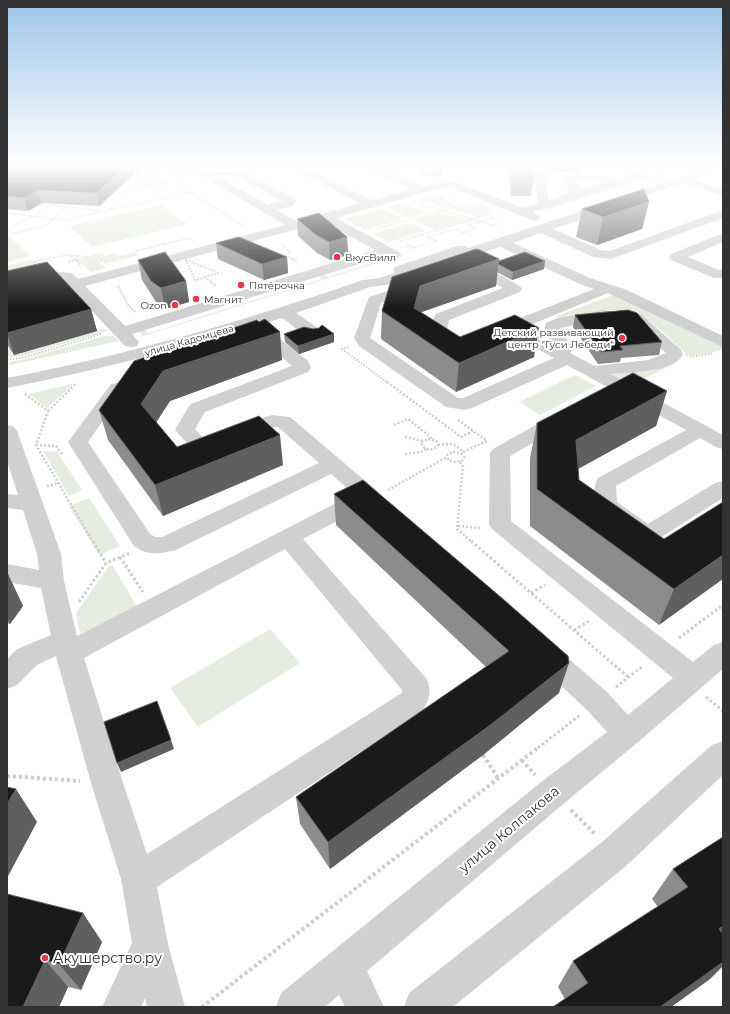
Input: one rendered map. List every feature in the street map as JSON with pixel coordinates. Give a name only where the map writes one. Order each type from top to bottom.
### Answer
[{"type":"street","points":[[272,212],[296,226]]},
{"type":"street","points":[[76,284],[296,226],[341,212]]},
{"type":"street","points":[[523,212],[598,254],[608,255],[723,214]]},
{"type":"street","name":"улица Кадомцева","points":[[7,384],[85,368],[251,323],[368,283],[376,278],[543,225],[589,212]]},
{"type":"street","points":[[325,217],[414,266]]},
{"type":"street","name":"улица Кадомцева","points":[[368,283],[381,282],[501,242],[543,225]]},
{"type":"street","points":[[722,275],[676,257],[723,237]]},
{"type":"street","points":[[501,242],[585,281],[622,293],[721,347]]},
{"type":"street","points":[[486,247],[518,262]]},
{"type":"street","points":[[93,327],[386,251]]},
{"type":"street","points":[[471,252],[503,267]]},
{"type":"street","points":[[448,275],[476,267],[515,288],[514,291],[442,318],[440,333],[460,345],[472,342]]},
{"type":"street","points":[[7,288],[61,275],[69,276],[142,353]]},
{"type":"street","points":[[427,282],[374,300],[362,338],[365,342],[453,403],[465,404],[563,353]]},
{"type":"street","points":[[564,288],[584,298]]},
{"type":"street","points":[[609,288],[504,330],[563,353],[598,371],[621,387],[723,443]]},
{"type":"street","points":[[284,312],[314,332]]},
{"type":"street","points":[[563,353],[552,330],[552,326],[554,324],[602,315],[621,314],[633,316],[640,321],[675,353],[673,357],[630,368],[598,371]]},
{"type":"street","points":[[83,315],[113,323]]},
{"type":"street","points":[[7,677],[27,657],[66,640],[153,608],[288,537],[375,501],[283,421],[272,421],[205,447],[200,446],[185,430],[194,411],[198,408],[302,368],[302,365],[251,323]]},
{"type":"street","points":[[244,343],[265,336]]},
{"type":"street","points":[[135,380],[116,388],[78,442],[146,544],[155,546],[168,544],[334,464]]},
{"type":"street","points":[[600,398],[621,387]]},
{"type":"street","points":[[579,409],[500,453],[500,524],[661,652],[698,687]]},
{"type":"street","points":[[700,430],[607,481],[605,483],[606,503],[610,508],[642,531],[650,533],[720,493]]},
{"type":"street","points":[[7,431],[19,502],[50,554],[52,581],[66,640],[107,783],[138,879],[150,944],[166,1007]]},
{"type":"street","points":[[138,879],[412,702],[415,698],[416,686],[288,537]]},
{"type":"street","points":[[7,573],[52,581]]},
{"type":"street","points":[[527,637],[598,702],[627,734]]},
{"type":"street","name":"улица Колпакова","points":[[295,1007],[552,794],[627,734],[698,687],[723,653]]},
{"type":"street","points":[[423,1007],[614,854],[723,755]]},
{"type":"street","points":[[121,1007],[150,944]]},
{"type":"street","points":[[345,966],[365,1007]]},
{"type":"path","points":[[39,212],[7,230],[11,234],[45,226],[61,212]]},
{"type":"path","points":[[7,213],[65,220],[99,212]]},
{"type":"path","points":[[221,212],[257,236]]},
{"type":"path","points":[[357,235],[438,212]]},
{"type":"path","points":[[447,212],[498,227]]},
{"type":"path","points":[[405,244],[413,248],[421,246],[436,241],[428,237],[456,229],[463,233],[476,229],[469,225],[500,216]]},
{"type":"path","points":[[278,240],[291,253],[280,256]]},
{"type":"path","points":[[286,254],[297,262]]},
{"type":"path","points":[[35,262],[61,256],[79,255],[89,257]]},
{"type":"path","points":[[186,260],[219,273],[204,277],[195,280],[186,260]]},
{"type":"path","points":[[112,274],[128,306],[138,314]]},
{"type":"path","points":[[204,277],[216,286]]},
{"type":"path","points":[[7,360],[26,357],[113,323]]},
{"type":"path","points":[[353,345],[342,350],[461,437],[475,432],[487,441],[461,453],[448,453],[446,457],[375,501]]},
{"type":"path","points":[[673,357],[682,358],[721,347]]},
{"type":"path","points":[[7,351],[11,350]]},
{"type":"path","points":[[36,445],[48,411],[78,383]]},
{"type":"path","points":[[28,397],[48,411]]},
{"type":"path","points":[[394,425],[408,419],[438,445]]},
{"type":"path","points":[[405,437],[423,441],[428,439],[434,440]]},
{"type":"path","points":[[423,441],[421,446],[426,449]]},
{"type":"path","points":[[405,454],[421,452],[426,449],[436,449],[438,445],[453,444],[464,452]]},
{"type":"path","points":[[36,445],[56,446],[65,459]]},
{"type":"path","points":[[36,445],[106,563],[66,640]]},
{"type":"path","points":[[460,462],[464,458],[461,453]]},
{"type":"path","points":[[446,457],[450,461],[460,462],[464,467],[457,529],[628,677]]},
{"type":"path","points":[[124,548],[128,554]]},
{"type":"path","points":[[120,557],[153,608]]},
{"type":"path","points":[[202,1007],[723,605]]},
{"type":"path","points":[[574,630],[590,620]]},
{"type":"path","points":[[698,687],[723,711]]},
{"type":"path","points":[[483,755],[498,778]]},
{"type":"path","points":[[7,776],[107,783]]},
{"type":"shaded area","points":[[129,212],[171,212],[187,224],[92,247],[70,226]]},
{"type":"shaded area","points":[[369,212],[388,212],[403,219],[365,230],[344,219]]},
{"type":"shaded area","points":[[398,212],[428,212],[410,218]]},
{"type":"shaded area","points":[[442,212],[468,220],[435,230],[414,220]]},
{"type":"shaded area","points":[[463,212],[492,212],[478,217]]},
{"type":"shaded area","points":[[410,223],[426,230],[389,242],[373,234]]},
{"type":"shaded area","points":[[9,236],[29,256],[7,262],[7,237]]},
{"type":"shaded area","points":[[133,252],[140,255],[105,264],[90,256],[101,253],[105,256],[115,253],[118,256]]},
{"type":"shaded area","points":[[380,256],[387,260],[143,336],[138,331],[143,328],[149,333],[238,305],[232,301],[239,299],[245,303],[322,279],[317,276],[323,274],[328,277],[378,261],[373,257]]},
{"type":"shaded area","points":[[89,258],[107,268],[91,272],[79,261]]},
{"type":"shaded area","points":[[33,259],[36,264],[31,270],[7,280],[7,266]]},
{"type":"shaded area","points":[[616,294],[723,346],[723,349],[685,357],[685,353],[648,320],[633,313],[623,311],[612,310],[559,318],[554,317]]},
{"type":"shaded area","points":[[102,329],[110,330],[22,356],[7,357],[7,352],[11,351],[14,355]]},
{"type":"shaded area","points":[[104,336],[114,336],[119,341],[10,365],[9,362],[26,359]]},
{"type":"shaded area","points":[[680,361],[629,386],[605,374],[638,371]]},
{"type":"shaded area","points":[[575,375],[596,386],[540,415],[519,402]]},
{"type":"shaded area","points":[[75,383],[47,408],[29,394]]},
{"type":"shaded area","points":[[43,451],[57,452],[82,490],[69,496]]},
{"type":"shaded area","points":[[89,498],[120,546],[99,555],[69,506]]},
{"type":"shaded area","points":[[109,566],[113,566],[137,607],[80,634],[76,613]]},
{"type":"shaded area","points":[[270,629],[300,663],[198,727],[170,688]]},
{"type":"building","points":[[591,212],[617,212],[603,217]]},
{"type":"building","points":[[319,213],[347,237],[329,242],[316,235],[297,219]]},
{"type":"building","points":[[239,237],[287,257],[262,264],[216,243]]},
{"type":"building","points":[[476,249],[499,259],[420,286],[414,308],[460,337],[515,315],[539,328],[459,363],[382,311],[392,277]]},
{"type":"building","points":[[165,252],[186,281],[161,288],[151,281],[138,260]]},
{"type":"building","points":[[525,252],[545,261],[513,272],[498,264],[499,261]]},
{"type":"building","points":[[47,262],[91,309],[7,333],[7,271]]},
{"type":"building","points":[[628,310],[637,313],[662,342],[620,346],[623,350],[601,352],[575,315]]},
{"type":"building","points":[[265,319],[280,332],[163,371],[141,404],[177,447],[259,416],[280,435],[155,485],[99,410],[134,361],[257,320],[259,322]]},
{"type":"building","points":[[322,325],[334,334],[298,346],[284,334],[304,327],[313,329],[319,328]]},
{"type":"building","points":[[633,373],[667,391],[576,440],[579,480],[664,539],[723,502],[723,555],[674,589],[537,489],[537,423]]},
{"type":"building","points":[[363,480],[568,656],[569,663],[489,726],[328,842],[296,797],[509,651],[334,494]]},
{"type":"building","points":[[157,701],[171,740],[117,763],[104,722]]},
{"type":"building","points":[[7,787],[16,789],[7,804]]},
{"type":"building","points":[[723,837],[723,926],[719,929],[723,934],[723,962],[660,1007],[553,1007],[588,983],[573,961],[688,887],[673,869]]},
{"type":"building","points":[[7,894],[83,913],[59,964],[45,960],[23,1007],[7,1007]]},
{"type":"place","name":"ВкусВилл","points":[[337,257]]},
{"type":"place","name":"Пятёрочка","points":[[241,285]]},
{"type":"place","name":"Магнит","points":[[196,299]]},
{"type":"place","name":"Ozon","points":[[175,305]]},
{"type":"place","name":"Детский развивающий центр \"Гуси Лебеди\"","points":[[622,338]]},
{"type":"place","name":"Акушерство.ру","points":[[45,958]]}]
